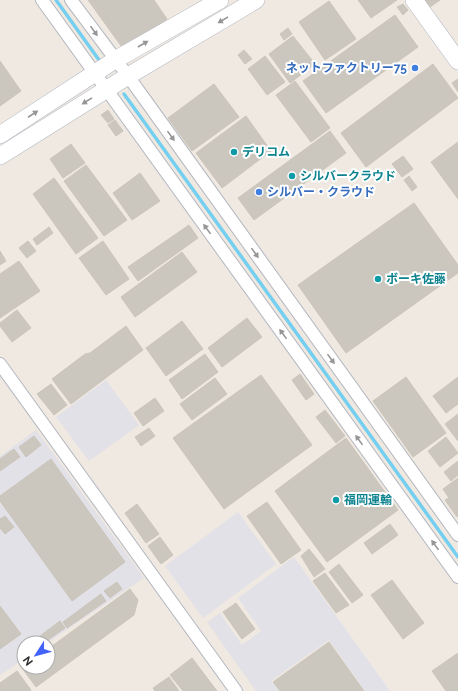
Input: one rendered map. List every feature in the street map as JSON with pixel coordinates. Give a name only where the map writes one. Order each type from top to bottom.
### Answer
[{"type":"street","points":[[42,0],[458,577]]},
{"type":"street","points":[[71,0],[128,76],[458,535]]},
{"type":"street","points":[[0,135],[115,60],[220,0]]},
{"type":"street","points":[[0,156],[128,76],[256,0]]},
{"type":"street","points":[[414,0],[458,61]]},
{"type":"street","points":[[0,364],[236,691]]},
{"type":"shaded area","points":[[106,380],[139,425],[89,461],[56,417]]},
{"type":"shaded area","points":[[36,430],[144,578],[56,637],[56,635],[16,635],[16,664],[0,675],[0,456]]},
{"type":"shaded area","points":[[238,512],[276,564],[203,618],[165,566]]},
{"type":"shaded area","points":[[294,557],[390,691],[365,691],[329,640],[271,681],[279,691],[256,691],[207,622],[220,613],[242,645],[261,631],[238,598]]},
{"type":"building","points":[[88,0],[154,0],[167,19],[124,50]]},
{"type":"building","points":[[358,0],[397,0],[371,18]]},
{"type":"building","points":[[425,0],[440,0],[430,7]]},
{"type":"building","points":[[329,1],[356,39],[325,60],[299,22]]},
{"type":"building","points":[[403,4],[408,10],[403,15],[397,7]]},
{"type":"building","points":[[395,15],[418,47],[326,113],[303,81]]},
{"type":"building","points":[[288,28],[292,34],[284,40],[280,34]]},
{"type":"building","points":[[293,36],[315,64],[290,83],[269,54]]},
{"type":"building","points":[[244,50],[252,59],[245,64],[238,55]]},
{"type":"building","points":[[265,56],[285,82],[267,95],[248,69]]},
{"type":"building","points":[[0,61],[21,91],[0,106]]},
{"type":"building","points":[[433,64],[458,98],[366,167],[341,133]]},
{"type":"building","points":[[458,79],[458,92],[452,83]]},
{"type":"building","points":[[295,81],[330,128],[311,142],[276,95]]},
{"type":"building","points":[[214,84],[239,117],[192,151],[168,118]]},
{"type":"building","points":[[108,110],[114,119],[108,123],[101,115]]},
{"type":"building","name":"デリコム","points":[[246,116],[271,151],[222,188],[196,153]]},
{"type":"building","points":[[115,120],[123,131],[116,136],[108,125]]},
{"type":"building","name":"シルバークラウド","points":[[330,131],[346,153],[254,220],[238,198]]},
{"type":"building","points":[[458,142],[458,199],[431,162]]},
{"type":"building","points":[[71,144],[85,163],[63,178],[50,159]]},
{"type":"building","points":[[403,156],[413,169],[402,177],[392,164]]},
{"type":"building","points":[[86,165],[127,220],[104,236],[64,181]]},
{"type":"building","points":[[140,173],[160,201],[132,220],[113,193]]},
{"type":"building","points":[[409,176],[417,187],[412,191],[404,180]]},
{"type":"building","points":[[54,178],[98,238],[76,254],[33,194]]},
{"type":"building","name":"ボーキ佐藤","points":[[414,203],[458,265],[458,273],[346,353],[298,285]]},
{"type":"building","points":[[189,225],[198,238],[138,281],[128,267]]},
{"type":"building","points":[[49,227],[53,233],[37,245],[33,239]]},
{"type":"building","points":[[28,241],[36,251],[27,258],[19,248]]},
{"type":"building","points":[[103,241],[129,279],[106,295],[79,258]]},
{"type":"building","points":[[0,251],[6,261],[0,265]]},
{"type":"building","points":[[182,252],[197,272],[135,317],[121,297]]},
{"type":"building","points":[[19,261],[40,291],[0,318],[0,274]]},
{"type":"building","points":[[17,310],[31,328],[12,342],[0,326],[0,323]]},
{"type":"building","points":[[247,318],[262,337],[222,367],[208,348]]},
{"type":"building","points":[[182,321],[203,349],[166,376],[146,348]]},
{"type":"building","points":[[126,326],[143,350],[71,404],[52,379]]},
{"type":"building","points":[[205,354],[218,372],[182,399],[169,380]]},
{"type":"building","points":[[300,374],[314,394],[306,400],[292,380]]},
{"type":"building","points":[[261,375],[312,445],[224,509],[173,438]]},
{"type":"building","points":[[406,377],[446,433],[413,457],[373,401]]},
{"type":"building","points":[[458,377],[458,404],[446,413],[433,396]]},
{"type":"building","points":[[215,378],[227,394],[192,420],[180,404]]},
{"type":"building","points":[[51,384],[67,405],[54,415],[37,394]]},
{"type":"building","points":[[155,398],[164,411],[143,426],[134,413]]},
{"type":"building","points":[[325,410],[345,436],[336,443],[316,417]]},
{"type":"building","points":[[458,414],[458,441],[445,424]]},
{"type":"building","points":[[149,428],[155,436],[141,446],[135,437]]},
{"type":"building","points":[[34,436],[41,445],[26,457],[19,447]]},
{"type":"building","points":[[446,437],[458,453],[440,467],[428,451]]},
{"type":"building","name":"福岡運輸","points":[[346,438],[398,510],[327,562],[275,491]]},
{"type":"building","points":[[14,449],[20,457],[0,471],[0,459]]},
{"type":"building","points":[[51,459],[125,562],[72,601],[0,501],[0,496]]},
{"type":"building","points":[[458,461],[458,475],[451,481],[444,472]]},
{"type":"building","points":[[458,478],[457,517],[445,500],[449,498],[443,489]]},
{"type":"building","points":[[267,502],[301,550],[281,564],[247,516]]},
{"type":"building","points":[[137,504],[159,534],[146,543],[125,513]]},
{"type":"building","points":[[5,516],[14,527],[5,534],[0,528],[0,519]]},
{"type":"building","points":[[390,524],[398,535],[372,554],[364,543]]},
{"type":"building","points":[[160,537],[173,555],[161,564],[148,546]]},
{"type":"building","points":[[309,549],[325,569],[314,577],[301,556]]},
{"type":"building","points":[[339,564],[363,595],[352,603],[329,572]]},
{"type":"building","points":[[325,573],[349,605],[336,613],[313,581]]},
{"type":"building","points":[[392,580],[424,623],[403,639],[371,595]]},
{"type":"building","points":[[117,582],[122,589],[110,598],[104,591]]},
{"type":"building","points":[[130,589],[138,600],[134,615],[56,672],[56,643]]},
{"type":"building","points":[[101,594],[106,601],[67,628],[63,622]]},
{"type":"building","points":[[236,603],[255,629],[242,639],[223,612]]},
{"type":"building","points":[[0,606],[21,634],[16,635],[16,638],[0,649]]},
{"type":"building","points":[[60,621],[65,628],[55,635],[41,635]]},
{"type":"building","points":[[329,642],[364,691],[280,691],[273,682]]},
{"type":"building","points":[[458,653],[458,691],[446,691],[432,671]]},
{"type":"building","points":[[192,658],[217,691],[183,691],[170,675]]},
{"type":"building","points":[[16,672],[16,675],[20,675],[31,690],[0,691],[0,683]]},
{"type":"building","points":[[27,675],[52,675],[36,687]]},
{"type":"building","points":[[169,677],[179,691],[155,691],[153,688]]},
{"type":"waterway","points":[[56,0],[99,60]]},
{"type":"waterway","points":[[124,94],[458,557]]},
{"type":"place","name":"ネットファクトリー75","points":[[415,68]]},
{"type":"place","name":"デリコム","points":[[234,152]]},
{"type":"place","name":"シルバークラウド","points":[[292,176]]},
{"type":"place","name":"シルバー・クラウド","points":[[259,192]]},
{"type":"place","name":"ボーキ佐藤","points":[[378,279]]},
{"type":"place","name":"福岡運輸","points":[[336,500]]}]
